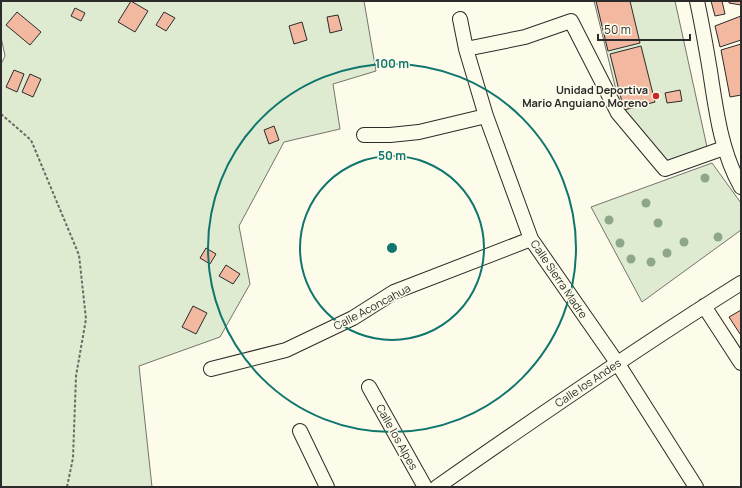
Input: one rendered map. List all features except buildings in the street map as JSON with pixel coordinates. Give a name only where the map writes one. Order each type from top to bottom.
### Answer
[{"type":"street","points":[[697,1],[724,148],[741,187]]},
{"type":"street","name":"Calle Sierra Madre","points":[[460,19],[466,49],[486,116],[531,239],[618,364],[696,487]]},
{"type":"street","points":[[466,49],[525,37],[570,22],[618,113],[664,169],[724,148]]},
{"type":"street","points":[[364,135],[419,132],[486,116]]},
{"type":"street","name":"Calle Aconcahua","points":[[211,369],[286,350],[353,318],[394,292],[531,239]]},
{"type":"street","name":"Calle los Andes","points":[[437,487],[524,426],[741,283]]},
{"type":"street","points":[[704,306],[741,363]]},
{"type":"street","name":"Calle los Alpes","points":[[369,387],[426,487]]},
{"type":"street","points":[[300,430],[327,487]]},
{"type":"path","points":[[1,114],[30,140],[79,255],[86,319],[76,376],[73,458],[67,487]]},
{"type":"green space","points":[[1,1],[364,1],[376,71],[333,84],[340,129],[284,142],[239,226],[250,284],[220,337],[139,366],[152,487],[1,487],[1,64],[5,56],[1,37]]},
{"type":"green space","name":"Unidad Deportiva Mario Anguiano Moreno","points":[[594,1],[675,1],[707,147],[665,164],[621,110]]},
{"type":"green space","points":[[712,163],[741,203],[741,230],[642,302],[591,207]]},
{"type":"place","name":"Unidad Deportiva Mario Anguiano Moreno","points":[[656,96]]}]
